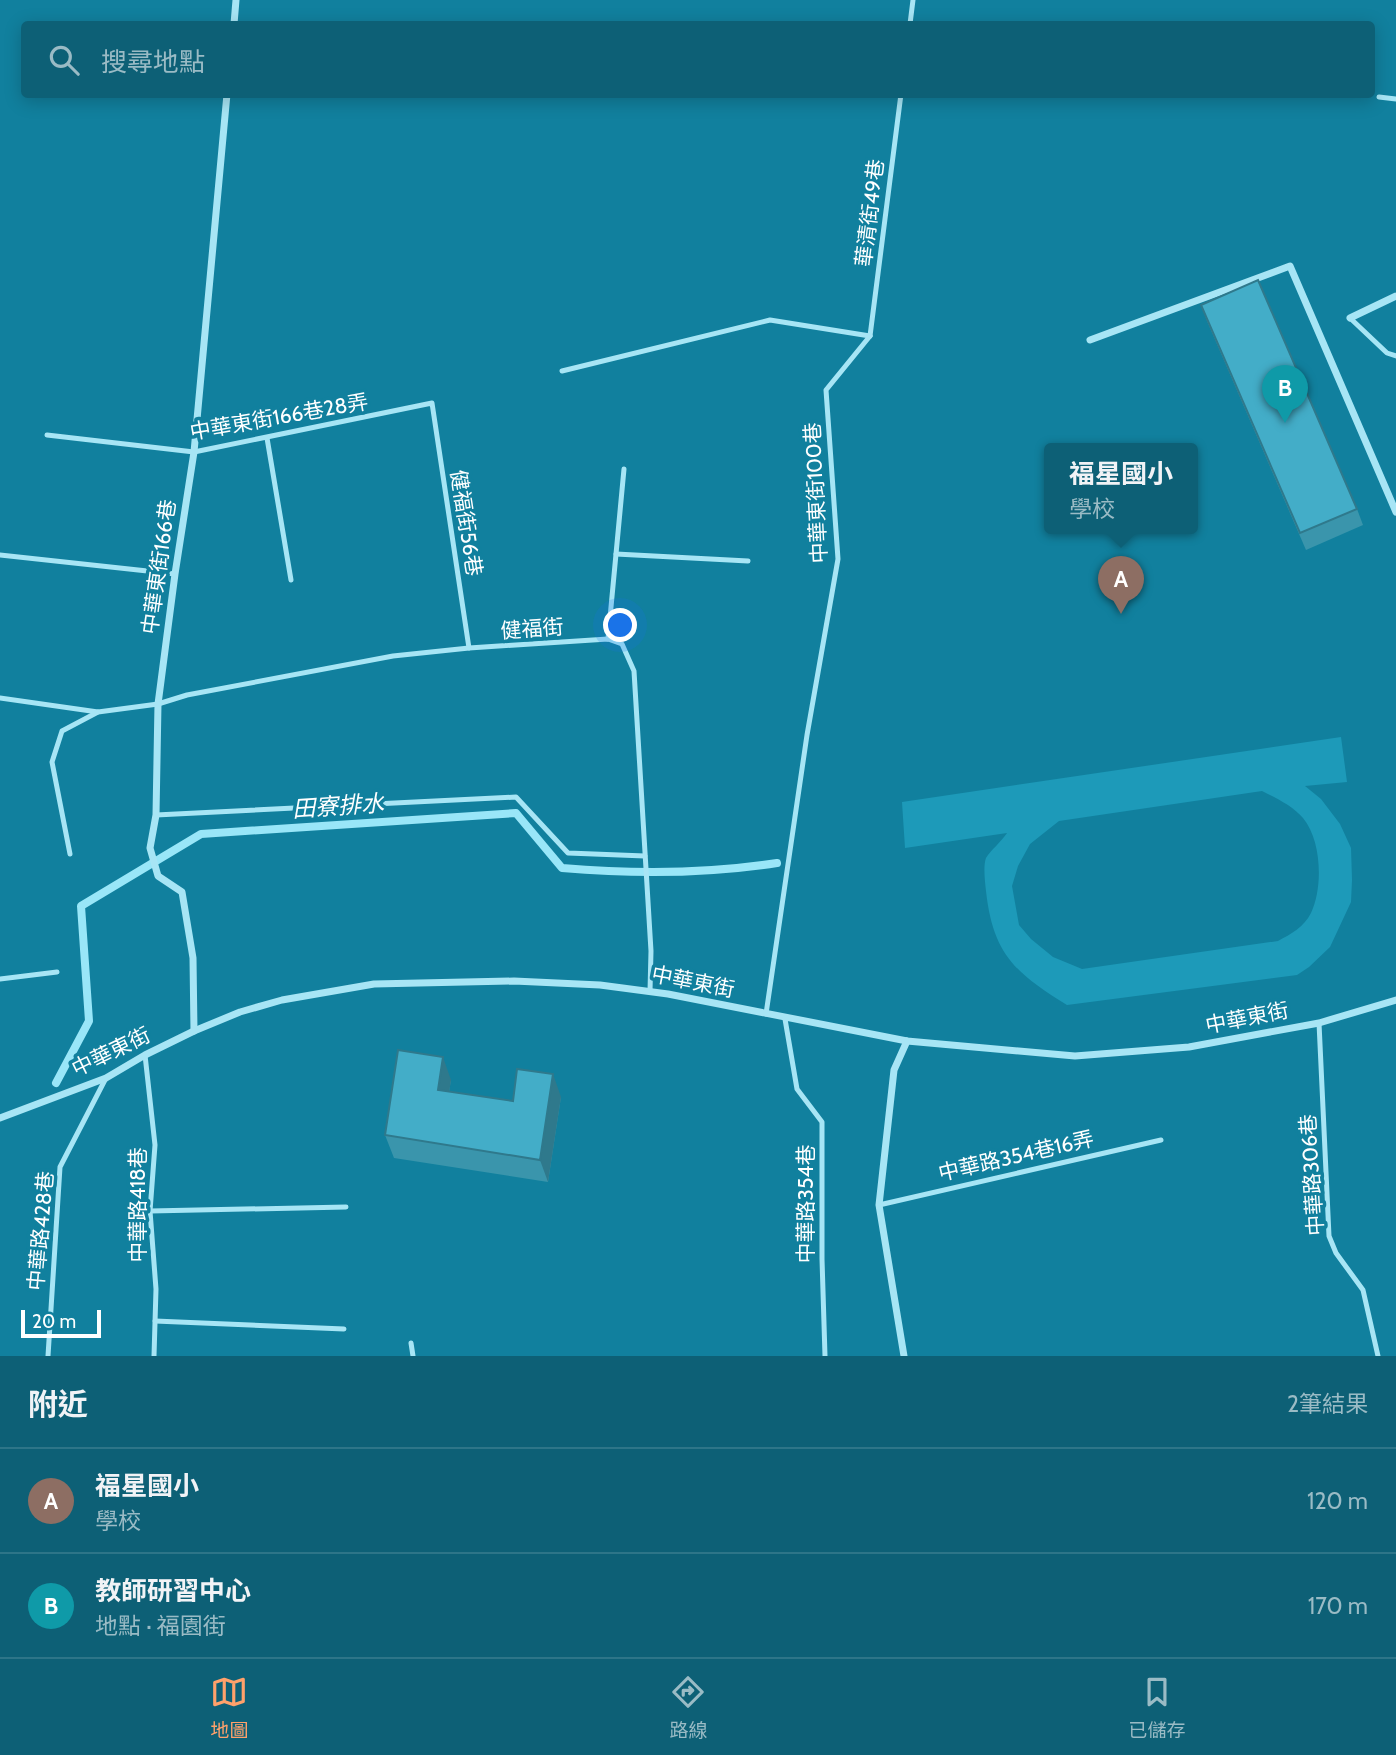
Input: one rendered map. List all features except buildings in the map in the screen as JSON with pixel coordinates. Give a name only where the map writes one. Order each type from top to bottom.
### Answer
[{"type":"street","points":[[234,21],[236,0]]},
{"type":"street","name":"中華東街166巷","points":[[194,1031],[193,958],[182,892],[158,876],[150,848],[156,815],[158,704],[194,452],[227,98]]},
{"type":"street","points":[[1090,340],[1290,266],[1396,512]]},
{"type":"street","points":[[1350,318],[1396,296]]},
{"type":"street","name":"中華東街","points":[[0,1118],[106,1078],[145,1055],[240,1012],[282,1000],[374,984],[514,981],[600,985],[650,991],[907,1041],[1075,1056],[1189,1047],[1319,1023],[1396,1000]]},
{"type":"street","points":[[904,1356],[879,1205],[894,1070],[907,1041]]},
{"type":"lane","points":[[910,21],[913,0]]},
{"type":"lane","points":[[1379,97],[1396,99]]},
{"type":"lane","name":"華清街49巷","points":[[870,336],[900,98]]},
{"type":"lane","points":[[1350,318],[1387,353],[1396,356]]},
{"type":"lane","points":[[562,372],[770,320],[870,336]]},
{"type":"lane","name":"中華東街100巷","points":[[766,1015],[807,735],[838,559],[826,390],[870,336]]},
{"type":"lane","name":"中華東街166巷28弄","points":[[47,435],[194,452],[432,403]]},
{"type":"lane","name":"健福街56巷","points":[[432,403],[469,648]]},
{"type":"lane","points":[[267,438],[291,580]]},
{"type":"lane","points":[[624,469],[608,639],[622,644],[634,671],[648,885],[650,991]]},
{"type":"lane","points":[[616,554],[748,561]]},
{"type":"lane","points":[[0,555],[175,574]]},
{"type":"lane","name":"健福街","points":[[0,698],[99,712],[158,704],[187,695],[379,659],[469,648],[608,639]]},
{"type":"lane","name":"健福街","points":[[70,854],[52,762],[62,731],[99,712]]},
{"type":"lane","points":[[156,815],[516,797],[568,853],[645,858]]},
{"type":"lane","points":[[0,979],[57,972]]},
{"type":"lane","name":"中華路354巷","points":[[785,1019],[797,1088],[822,1122],[825,1356]]},
{"type":"lane","name":"中華路306巷","points":[[1319,1023],[1329,1236],[1336,1253],[1363,1290],[1378,1356]]},
{"type":"lane","name":"中華路418巷","points":[[145,1055],[155,1144],[150,1211],[156,1289],[154,1356]]},
{"type":"lane","name":"中華路428巷","points":[[48,1356],[60,1167],[106,1078]]},
{"type":"lane","name":"中華路354巷16弄","points":[[879,1205],[1161,1140]]},
{"type":"lane","points":[[150,1211],[346,1207]]},
{"type":"lane","points":[[155,1321],[344,1329]]},
{"type":"lane","points":[[411,1343],[413,1356]]},
{"type":"shaded area","points":[[1341,737],[1347,782],[1305,786],[1321,799],[1340,824],[1351,848],[1351,902],[1330,947],[1297,975],[1067,1005],[1033,983],[1020,971],[1010,960],[994,931],[986,891],[985,861],[1007,833],[905,848],[902,802]],"holes":[[[1262,791],[1289,806],[1303,818],[1314,839],[1319,865],[1317,891],[1311,913],[1301,926],[1278,941],[1082,969],[1053,957],[1019,925],[1012,886],[1018,866],[1030,844],[1059,821]]]},
{"type":"waterway","name":"田寮排水","points":[[56,1083],[89,1021],[81,906],[201,834],[516,813],[562,868],[670,872],[777,863]]},
{"type":"place","name":"教師研習中心","points":[[1285,423]]},
{"type":"place","name":"福星國小","points":[[1121,614]]}]
